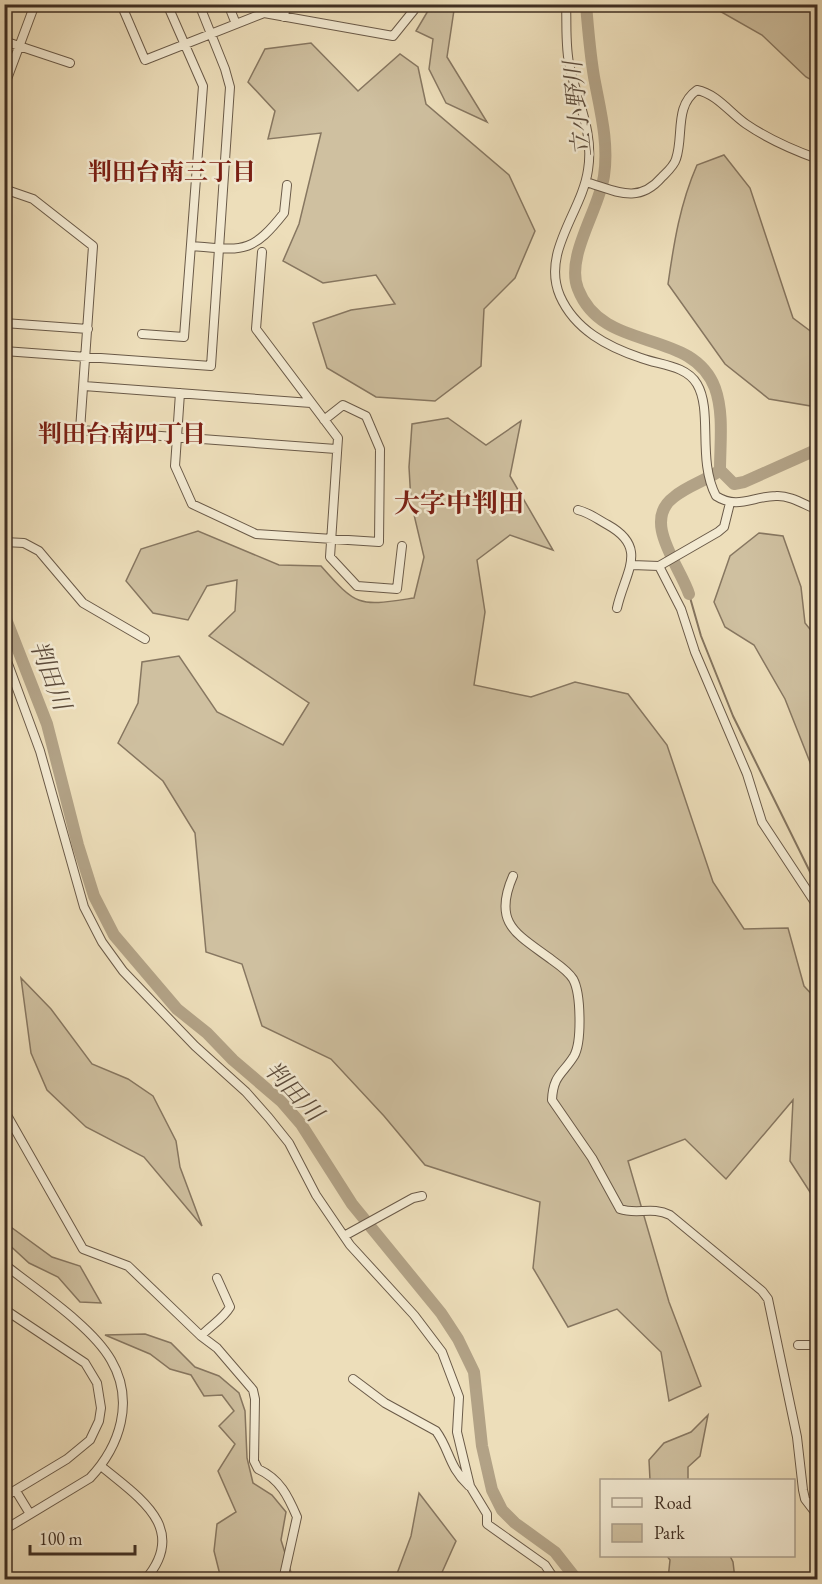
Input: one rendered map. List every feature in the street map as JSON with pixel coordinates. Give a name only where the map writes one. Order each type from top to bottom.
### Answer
[{"type":"street","points":[[4,87],[35,4]]},
{"type":"street","points":[[121,4],[145,60],[264,13],[393,36],[414,10],[416,4]]},
{"type":"street","points":[[142,334],[183,337],[192,246],[203,86],[167,4]]},
{"type":"street","points":[[4,351],[211,366],[230,87],[199,4]]},
{"type":"street","points":[[228,4],[236,24]]},
{"type":"street","points":[[284,16],[286,4]]},
{"type":"street","points":[[566,4],[570,68],[579,94],[590,142],[586,182],[565,232],[555,266],[561,297],[582,326],[600,340],[642,359],[673,367],[687,374],[697,383],[703,412],[704,452],[711,488],[716,496],[730,504],[774,495],[784,496],[818,510]]},
{"type":"street","points":[[4,41],[70,63]]},
{"type":"street","points":[[586,182],[633,194],[642,194],[652,189],[676,161],[681,118],[690,94],[697,90],[708,92],[724,108],[763,134],[818,159]]},
{"type":"street","points":[[192,246],[236,250],[250,247],[284,213],[287,185]]},
{"type":"street","points":[[4,189],[33,199],[93,246],[80,430],[336,449]]},
{"type":"street","points":[[261,252],[256,329],[338,438],[330,557],[357,586],[397,589],[402,546]]},
{"type":"street","points":[[4,323],[88,329]]},
{"type":"street","points":[[84,386],[311,403]]},
{"type":"street","points":[[180,393],[175,466],[192,504],[256,534],[379,542],[380,449],[366,416],[343,405],[324,420]]},
{"type":"street","points":[[632,565],[659,566],[718,532],[724,526],[730,504]]},
{"type":"street","points":[[578,510],[589,513],[624,535],[629,542],[632,565],[621,590],[617,608]]},
{"type":"street","points":[[4,542],[24,543],[39,551],[83,603],[145,639]]},
{"type":"street","points":[[659,566],[681,609],[703,671],[737,749],[762,822],[818,907]]},
{"type":"street","points":[[4,653],[40,752],[81,899],[102,942],[123,971],[195,1046],[246,1092],[269,1118],[289,1143],[316,1195],[344,1236],[414,1315],[442,1352],[459,1397],[457,1432],[470,1486]]},
{"type":"street","points":[[513,876],[506,900],[507,922],[519,935],[566,970],[573,978],[580,1005],[575,1054],[556,1078],[552,1100],[592,1158],[620,1209],[629,1212],[659,1210],[670,1215],[762,1291],[768,1299],[795,1426],[805,1499],[818,1516]]},
{"type":"street","points":[[4,1110],[83,1250],[128,1266],[201,1336],[217,1348],[253,1390],[255,1399],[254,1461],[258,1469],[280,1484],[297,1517],[282,1580]]},
{"type":"street","points":[[344,1236],[412,1198],[422,1196]]},
{"type":"street","points":[[4,1264],[92,1336],[111,1360],[124,1406],[118,1437],[101,1466],[90,1478],[4,1530]]},
{"type":"street","points":[[201,1336],[230,1307],[216,1278]]},
{"type":"street","points":[[4,1309],[86,1363],[97,1383],[101,1401],[99,1421],[90,1440],[4,1497]]},
{"type":"street","points":[[798,1345],[816,1345],[818,1351]]},
{"type":"street","points":[[353,1380],[385,1403],[436,1431],[442,1439],[450,1462],[470,1486],[487,1514],[486,1524],[545,1565],[555,1580]]},
{"type":"street","points":[[101,1466],[148,1504],[159,1522],[161,1553],[145,1580]]},
{"type":"street","points":[[16,1491],[30,1514]]},
{"type":"green space","points":[[432,4],[453,5],[447,57],[487,122],[446,103],[429,69],[433,39],[416,31]]},
{"type":"green space","points":[[709,5],[817,5],[817,83],[806,77],[762,35]]},
{"type":"green space","points":[[311,43],[358,91],[400,54],[418,67],[426,104],[509,175],[535,231],[515,278],[484,309],[481,366],[435,401],[376,397],[327,368],[313,323],[351,310],[395,304],[376,275],[323,283],[283,261],[299,224],[321,133],[268,139],[275,111],[248,82],[265,49]]},
{"type":"green space","points":[[724,155],[750,188],[793,318],[817,336],[817,407],[769,399],[725,364],[668,284],[682,209],[697,165]]},
{"type":"green space","points":[[448,418],[486,445],[521,421],[510,476],[553,550],[510,535],[477,560],[485,612],[474,685],[531,697],[575,682],[628,694],[667,745],[713,882],[744,929],[788,928],[804,986],[817,1000],[817,1203],[790,1161],[793,1100],[726,1179],[685,1139],[628,1161],[669,1302],[701,1386],[669,1401],[661,1352],[617,1309],[568,1327],[533,1268],[540,1202],[425,1165],[384,1116],[331,1059],[262,1026],[242,964],[206,952],[195,833],[163,781],[118,743],[138,703],[142,662],[179,656],[217,712],[283,745],[309,703],[209,636],[235,611],[237,580],[207,586],[188,620],[153,613],[126,581],[141,549],[198,531],[279,565],[321,566],[343,590],[361,601],[381,602],[414,598],[424,557],[411,502],[409,467],[412,424]]},
{"type":"green space","points":[[759,533],[783,536],[801,587],[805,623],[817,638],[817,780],[785,699],[754,645],[725,627],[714,602],[730,556]]},
{"type":"green space","points":[[21,978],[51,1009],[92,1064],[128,1079],[153,1096],[176,1141],[180,1167],[202,1226],[144,1157],[86,1127],[47,1090],[31,1053]]},
{"type":"green space","points":[[4,1222],[52,1257],[80,1266],[101,1303],[80,1302],[58,1277],[29,1263],[5,1241]]},
{"type":"green space","points":[[145,1334],[171,1343],[195,1367],[219,1376],[239,1393],[245,1411],[247,1458],[253,1483],[272,1495],[286,1512],[281,1540],[293,1579],[221,1579],[214,1551],[217,1524],[236,1512],[218,1471],[235,1444],[219,1426],[234,1411],[222,1395],[204,1396],[191,1375],[170,1369],[150,1354],[105,1335]]},
{"type":"green space","points":[[708,1415],[700,1456],[688,1467],[688,1479],[650,1479],[649,1460],[664,1443],[691,1432]]},
{"type":"green space","points":[[419,1493],[456,1541],[439,1579],[395,1579],[411,1536]]},
{"type":"green space","points":[[668,1557],[730,1557],[735,1579],[668,1579],[670,1560]]},
{"type":"waterway","name":"立小野川","points":[[586,4],[589,41],[605,138],[605,163],[601,189],[579,248],[575,276],[578,289],[590,309],[607,323],[626,333],[687,356],[704,369],[715,388],[720,408],[720,470]]},
{"type":"waterway","points":[[720,470],[734,484],[744,482],[818,449]]},
{"type":"waterway","name":"立小野川","points":[[689,594],[666,544],[661,518],[665,507],[674,497],[719,471]]},
{"type":"waterway","points":[[689,594],[701,636],[733,716],[818,888]]},
{"type":"waterway","name":"判田川","points":[[4,614],[47,724],[78,845],[94,896],[114,935],[177,1009],[207,1033],[233,1060],[282,1102],[301,1124],[352,1204],[441,1313],[458,1339],[474,1372],[482,1446],[492,1490],[502,1510],[515,1523],[555,1552],[577,1580]]},
{"type":"district","name":"判田台南三丁目","points":[[172,171]]},
{"type":"district","name":"判田台南四丁目","points":[[122,433]]},
{"type":"district","name":"大字中判田","points":[[459,503]]}]
